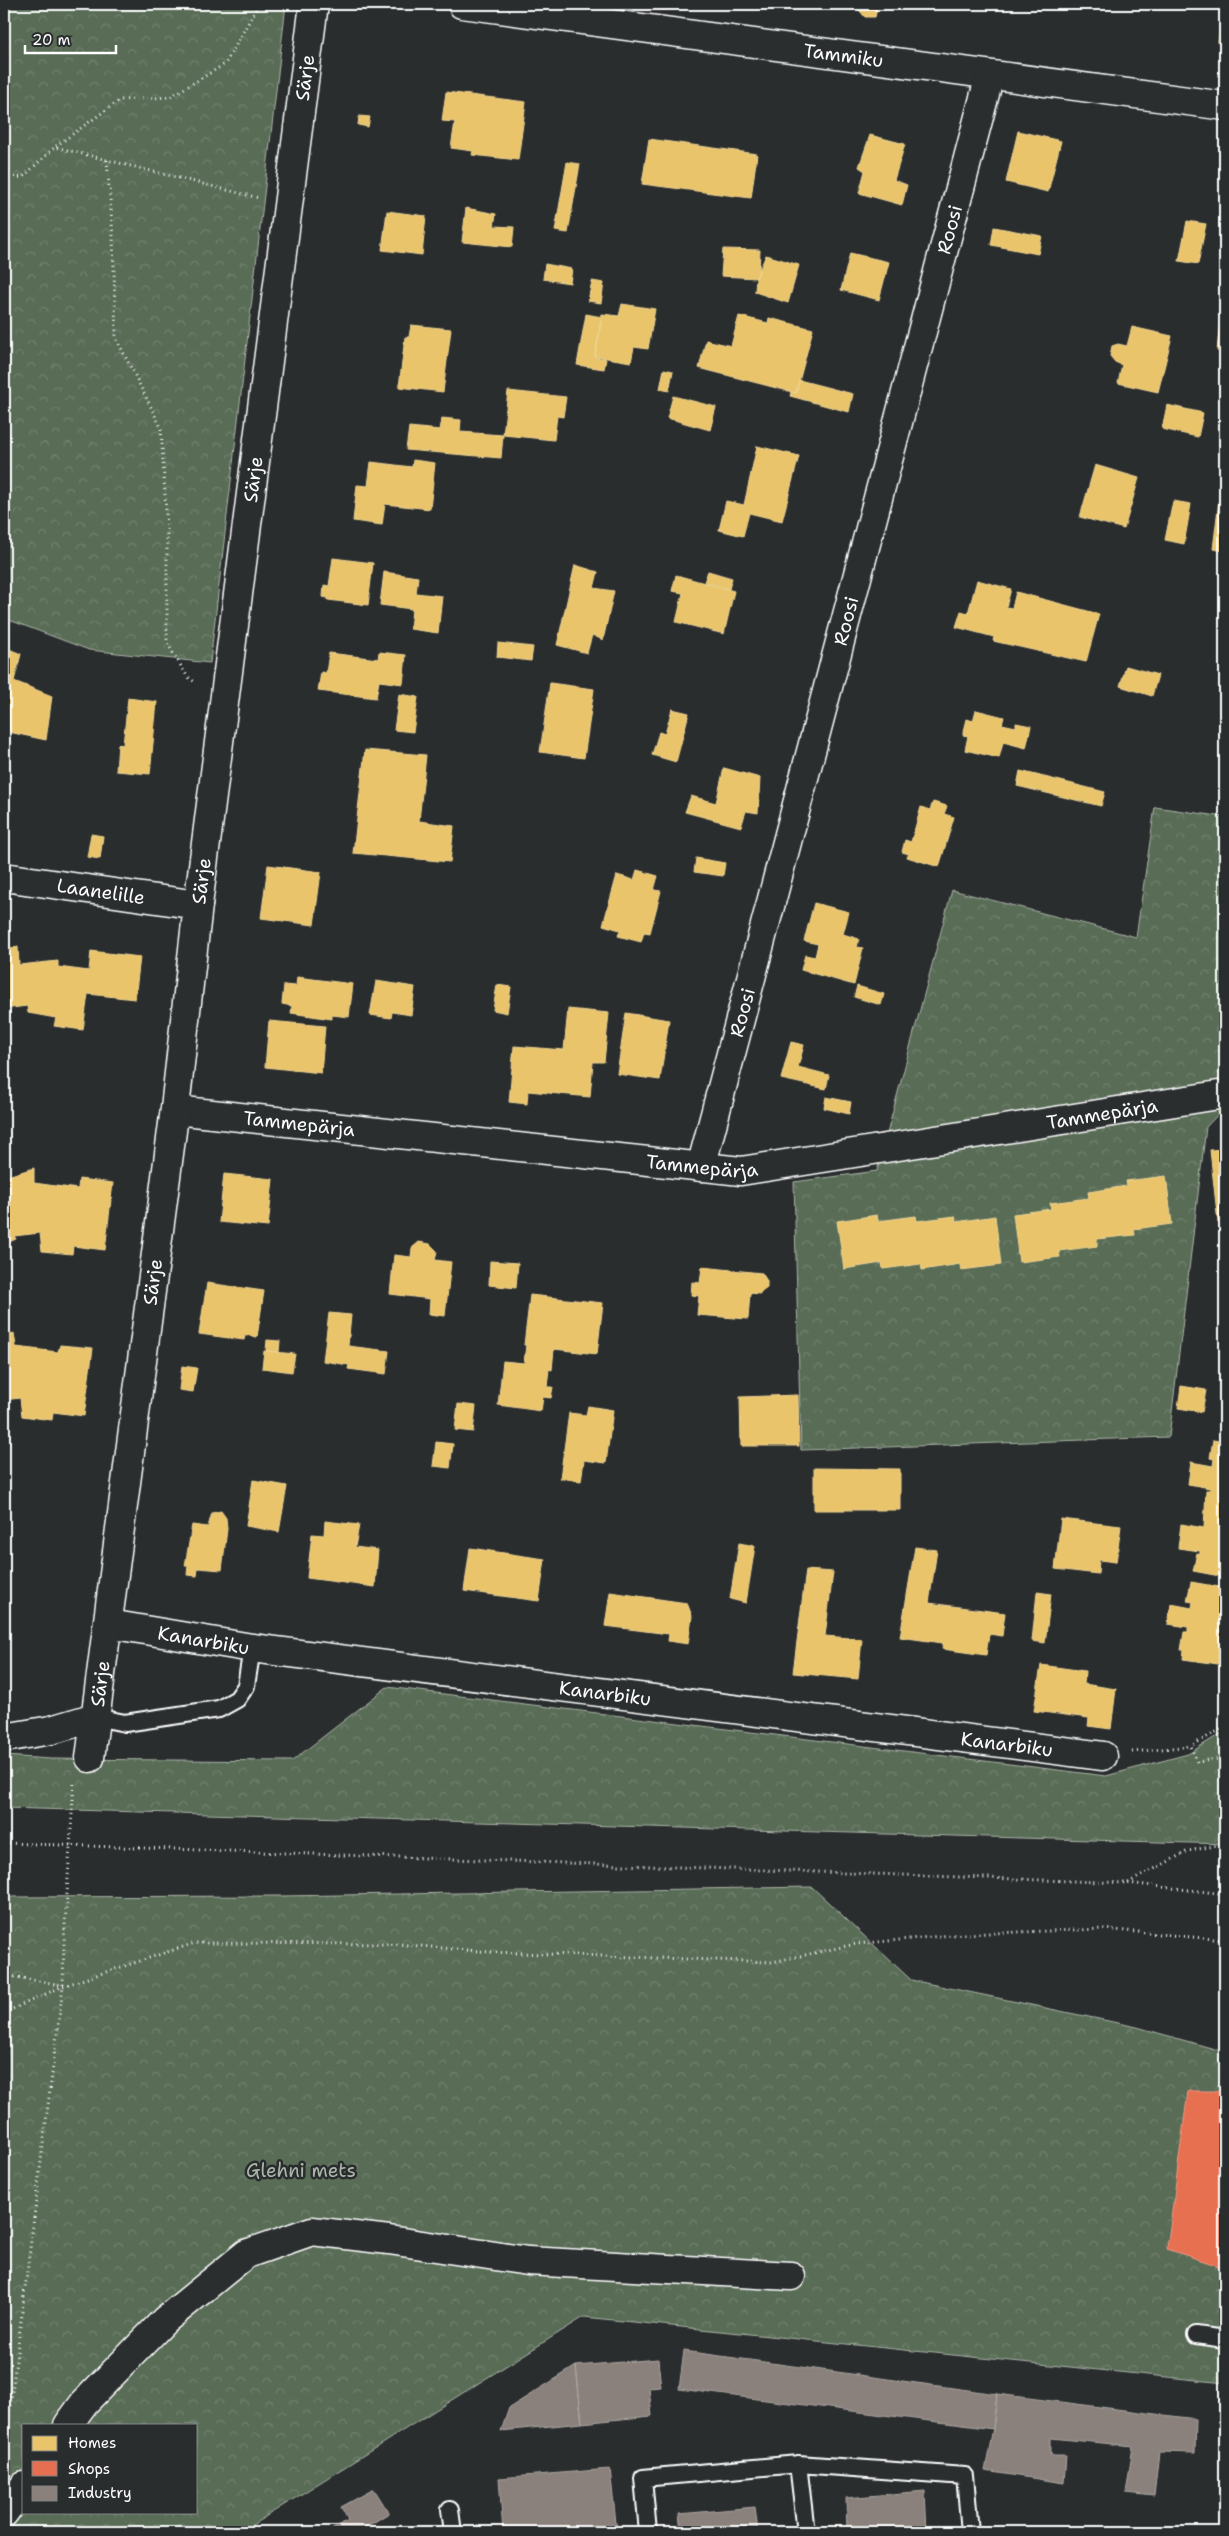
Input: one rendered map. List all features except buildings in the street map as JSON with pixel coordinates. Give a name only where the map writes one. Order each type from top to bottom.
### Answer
[{"type":"street","name":"Särje","points":[[90,1758],[175,1110],[198,905],[314,4]]},
{"type":"street","name":"Tammiku","points":[[462,4],[1225,106]]},
{"type":"street","name":"Roosi","points":[[701,1167],[990,75]]},
{"type":"street","name":"Laanelille","points":[[4,877],[198,905]]},
{"type":"street","name":"Tammepärja","points":[[175,1110],[741,1171],[1225,1094]]},
{"type":"street","name":"Kanarbiku","points":[[109,1624],[252,1648],[1103,1756]]},
{"type":"street","points":[[4,1738],[33,1734],[95,1717]]},
{"type":"street","points":[[69,2424],[84,2403],[165,2320],[246,2254],[312,2232],[389,2240],[528,2262],[791,2276]]},
{"type":"street","points":[[4,2514],[22,2489]]},
{"type":"lane","points":[[95,1717],[125,1722],[219,1710],[237,1699],[246,1686],[252,1648]]},
{"type":"lane","points":[[1196,2335],[1225,2339]]},
{"type":"lane","points":[[798,2464],[806,2532]]},
{"type":"lane","points":[[648,2532],[643,2478],[798,2464],[965,2476],[970,2532]]},
{"type":"lane","points":[[450,2510],[453,2532]]},
{"type":"path","points":[[4,178],[23,177],[55,147],[120,100],[170,97],[225,64],[259,4]]},
{"type":"path","points":[[55,147],[288,206]]},
{"type":"path","points":[[107,160],[113,236],[116,338],[161,427],[166,520],[167,643],[187,676],[224,705]]},
{"type":"path","points":[[1103,1756],[1191,1746],[1225,1727]]},
{"type":"path","points":[[1191,1746],[1197,1762],[1225,1758]]},
{"type":"path","points":[[4,2456],[63,1986],[69,1846],[75,1774],[90,1758]]},
{"type":"path","points":[[4,1843],[1128,1883],[1225,1894]]},
{"type":"path","points":[[1128,1883],[1188,1852],[1225,1844]]},
{"type":"path","points":[[4,2013],[63,1986],[195,1943],[397,1944],[490,1952],[772,1962],[856,1944],[963,1934],[1104,1929],[1225,1940]]},
{"type":"path","points":[[4,1975],[63,1986]]},
{"type":"green space","points":[[4,4],[286,4],[210,663],[89,650],[4,618]]},
{"type":"green space","points":[[1155,807],[1225,817],[1225,1107],[1206,1127],[1169,1437],[801,1450],[794,1182],[877,1171],[952,890],[1136,937]]},
{"type":"green space","points":[[387,1687],[1106,1776],[1188,1754],[1225,1731],[1225,1844],[4,1808],[4,1756],[51,1759],[292,1761]]},
{"type":"green space","name":"Glehni mets","points":[[812,1887],[911,1980],[1137,2027],[1225,2052],[1225,2383],[584,2317],[241,2532],[4,2532],[4,1897],[281,1896]]}]
